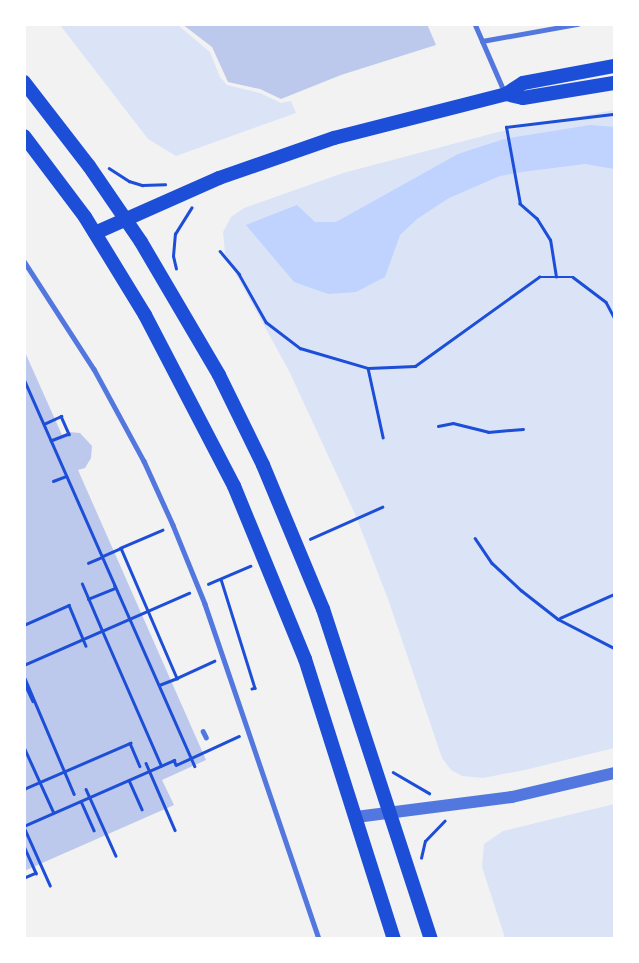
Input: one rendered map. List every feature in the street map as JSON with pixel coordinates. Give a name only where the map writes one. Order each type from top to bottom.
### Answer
[{"type":"main road","points":[[95,233],[125,218],[315,144],[506,94],[523,83],[614,65]]},
{"type":"main road","points":[[24,82],[125,218],[201,343],[263,465],[323,609],[431,939]]},
{"type":"main road","points":[[506,94],[523,99],[614,83]]},
{"type":"main road","points":[[24,136],[95,233],[176,370],[254,530],[304,659],[394,939]]},
{"type":"street","points":[[356,817],[512,797],[614,774]]},
{"type":"lane","points":[[475,24],[506,94]]},
{"type":"lane","points":[[482,41],[577,24]]},
{"type":"lane","points":[[24,261],[99,379],[173,524],[205,604],[319,939]]},
{"type":"path","points":[[556,277],[550,240],[537,219],[520,204],[506,127],[614,114]]},
{"type":"path","points":[[106,165],[117,175],[142,185],[170,184]]},
{"type":"path","points":[[178,275],[173,256],[175,234],[185,214],[200,201]]},
{"type":"path","points":[[220,251],[239,274],[265,322],[300,348],[368,368],[415,366],[539,277],[573,277],[606,302],[614,317]]},
{"type":"path","points":[[368,368],[383,437]]},
{"type":"path","points":[[24,380],[27,394],[115,588],[88,599]]},
{"type":"path","points":[[24,380],[195,766]]},
{"type":"path","points":[[44,424],[61,416],[69,434],[51,442]]},
{"type":"path","points":[[438,426],[453,423],[488,432],[523,429]]},
{"type":"path","points":[[53,481],[66,476]]},
{"type":"path","points":[[308,540],[382,507]]},
{"type":"path","points":[[88,563],[168,528]]},
{"type":"path","points":[[307,533],[312,545]]},
{"type":"path","points":[[475,538],[492,563],[521,590],[558,619],[614,648]]},
{"type":"path","points":[[122,550],[177,678]]},
{"type":"path","points":[[253,561],[258,573]]},
{"type":"path","points":[[208,584],[258,562]]},
{"type":"path","points":[[221,579],[255,688],[252,689]]},
{"type":"path","points":[[82,584],[162,766]]},
{"type":"path","points":[[24,665],[196,590]]},
{"type":"path","points":[[558,619],[614,594]]},
{"type":"path","points":[[24,625],[69,605],[86,646]]},
{"type":"path","points":[[159,685],[217,660]]},
{"type":"path","points":[[24,676],[74,794],[68,779]]},
{"type":"path","points":[[24,682],[34,701]]},
{"type":"path","points":[[50,885],[24,826],[174,760],[176,765],[243,735]]},
{"type":"path","points":[[24,789],[130,743],[140,766]]},
{"type":"path","points":[[24,747],[54,813]]},
{"type":"path","points":[[374,763],[387,760],[399,778],[433,794]]},
{"type":"path","points":[[146,763],[175,830]]},
{"type":"path","points":[[129,780],[142,809]]},
{"type":"path","points":[[86,789],[116,856]]},
{"type":"path","points":[[81,801],[94,830]]},
{"type":"path","points":[[411,877],[423,873],[421,853],[425,841],[432,831],[447,819]]},
{"type":"path","points":[[24,846],[36,873],[24,878]]},
{"type":"shaded area","points":[[60,25],[178,25],[210,52],[220,77],[227,85],[260,93],[281,103],[291,101],[296,113],[176,156],[148,139]]},
{"type":"shaded area","points":[[614,110],[614,748],[483,778],[462,776],[451,770],[442,758],[388,599],[355,514],[290,373],[225,254],[223,232],[231,217],[244,208],[343,173],[498,132]]},
{"type":"shaded area","points":[[614,804],[614,938],[505,938],[482,867],[484,844],[503,831]]},
{"type":"water","points":[[590,125],[614,127],[614,169],[585,164],[522,172],[500,176],[449,198],[417,219],[400,235],[385,277],[356,292],[328,294],[294,282],[246,225],[297,205],[315,222],[336,222],[458,154],[504,139]]},
{"type":"building","points":[[182,24],[427,24],[436,45],[341,75],[281,99],[260,89],[228,82],[212,47]]},
{"type":"building","points":[[24,350],[62,435],[69,432],[80,433],[92,446],[91,458],[85,468],[78,470],[206,760],[162,780],[174,805],[24,871]]}]
